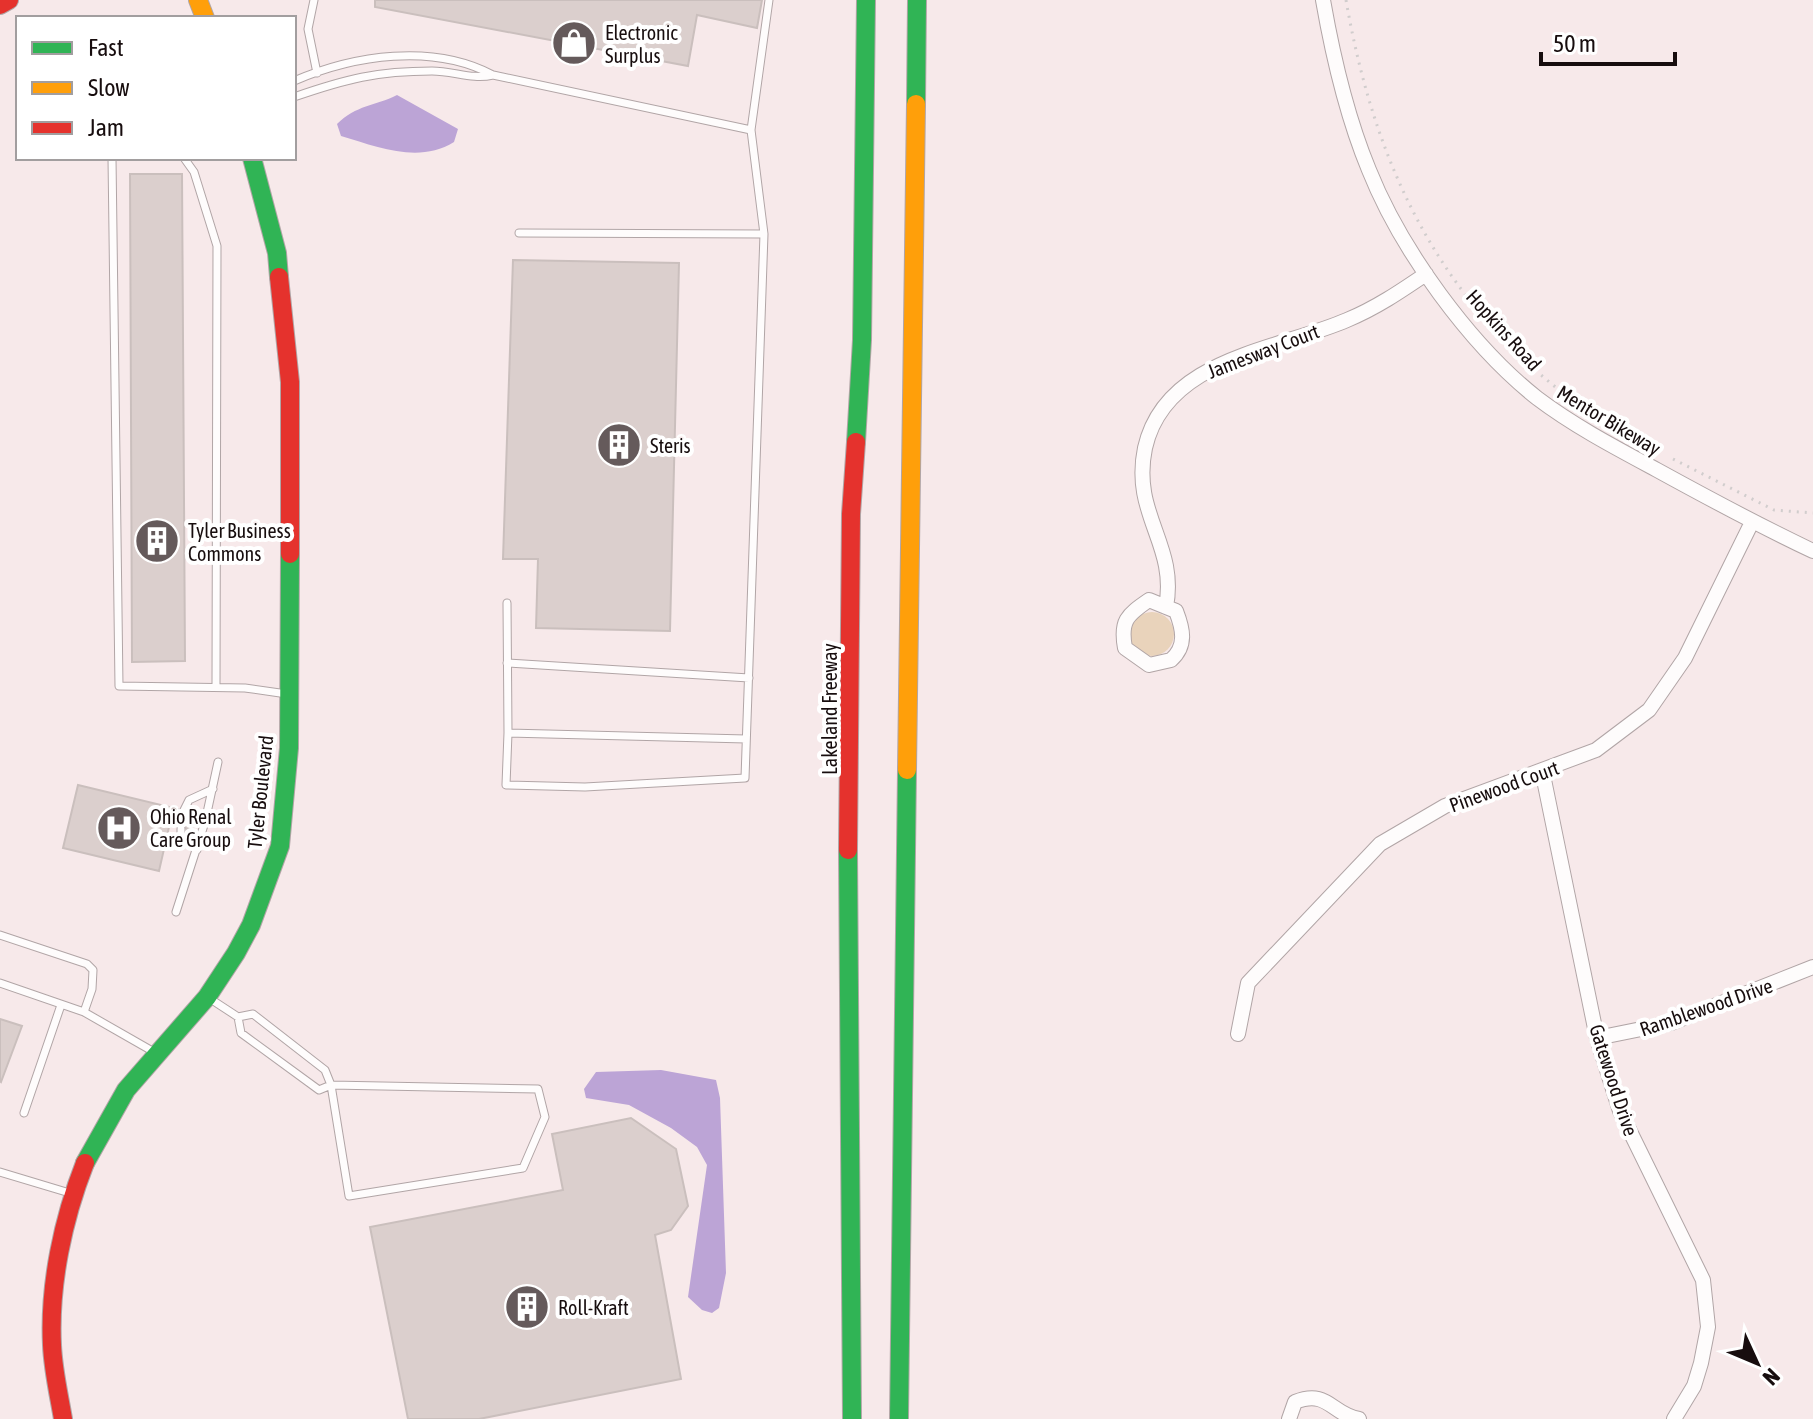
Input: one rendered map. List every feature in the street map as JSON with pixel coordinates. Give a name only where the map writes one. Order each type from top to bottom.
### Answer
[{"type":"main road","points":[[0,5],[9,0]]},
{"type":"main road","name":"Lakeland Freeway","points":[[852,1419],[846,1003],[851,514],[862,340],[866,0]]},
{"type":"main road","points":[[899,1419],[917,0]]},
{"type":"main road","name":"Tyler Boulevard","points":[[63,1419],[52,1346],[54,1297],[64,1228],[84,1165],[126,1090],[207,997],[251,925],[280,846],[289,694],[290,382],[277,253],[253,160]]},
{"type":"street","name":"Hopkins Road","points":[[1323,0],[1350,117],[1369,171],[1426,274],[1482,343],[1536,397],[1618,449],[1752,522],[1813,551]]},
{"type":"street","name":"Jamesway Court","points":[[1166,607],[1168,562],[1146,511],[1142,480],[1146,447],[1153,426],[1175,395],[1222,363],[1347,320],[1390,299],[1426,274]]},
{"type":"street","name":"Pinewood Court","points":[[1238,1034],[1248,983],[1380,844],[1445,806],[1596,750],[1649,710],[1685,658],[1752,522]]},
{"type":"street","points":[[1149,600],[1166,607],[1176,611],[1183,642],[1171,660],[1149,665],[1125,648],[1121,627],[1127,615],[1149,600]]},
{"type":"street","name":"Gatewood Drive","points":[[1542,770],[1597,1038],[1620,1111],[1700,1269],[1706,1293],[1708,1327],[1701,1363],[1694,1386],[1674,1419]]},
{"type":"street","name":"Ramblewood Drive","points":[[1597,1038],[1671,1023],[1813,967]]},
{"type":"street","points":[[1289,1419],[1295,1402],[1308,1397],[1330,1403],[1348,1418]]},
{"type":"lane","points":[[314,0],[308,29],[317,73]]},
{"type":"lane","points":[[507,603],[506,785],[585,787],[745,778],[764,234],[751,130],[769,0]]},
{"type":"lane","points":[[296,80],[349,62],[386,57],[431,58],[474,65],[493,75],[751,130]]},
{"type":"lane","points":[[296,96],[342,80],[383,71],[441,71],[477,79],[493,75]]},
{"type":"lane","points":[[112,160],[119,686],[216,687],[289,694]]},
{"type":"lane","points":[[185,160],[194,172],[217,246],[216,687]]},
{"type":"lane","points":[[519,233],[764,234]]},
{"type":"lane","points":[[507,663],[749,678]]},
{"type":"lane","points":[[508,733],[746,739]]},
{"type":"lane","points":[[176,912],[197,850],[218,762]]},
{"type":"lane","points":[[184,810],[189,800],[213,789]]},
{"type":"lane","points":[[181,829],[181,837],[197,850]]},
{"type":"lane","points":[[0,935],[87,964],[93,970],[92,989],[84,1012]]},
{"type":"lane","points":[[0,983],[84,1012],[156,1053]]},
{"type":"lane","points":[[207,997],[238,1017],[253,1014],[325,1070],[331,1085],[349,1196],[523,1168],[545,1117],[538,1089],[331,1085],[319,1090],[241,1033],[238,1017]]},
{"type":"lane","points":[[24,1113],[61,1005]]},
{"type":"lane","points":[[0,1172],[75,1194]]},
{"type":"path","name":"Mentor Bikeway","points":[[1346,0],[1374,121],[1397,183],[1430,246],[1470,302],[1527,366],[1585,410],[1639,440]]},
{"type":"path","name":"Mentor Bikeway","points":[[1666,455],[1774,510],[1813,513]]},
{"type":"shaded area","points":[[397,95],[458,129],[454,142],[441,149],[413,153],[384,149],[341,136],[337,124],[344,118]]},
{"type":"shaded area","points":[[1152,612],[1167,619],[1174,634],[1167,649],[1152,656],[1137,649],[1130,634],[1137,619]]},
{"type":"shaded area","points":[[661,1070],[716,1080],[720,1098],[726,1273],[719,1308],[712,1313],[702,1310],[688,1297],[707,1165],[697,1147],[671,1128],[629,1105],[586,1098],[584,1089],[596,1072]]},
{"type":"building","points":[[375,0],[762,0],[757,28],[697,15],[688,66],[375,7]]},
{"type":"building","points":[[130,174],[182,174],[185,661],[132,662]]},
{"type":"building","name":"Steris","points":[[513,260],[679,263],[670,631],[536,628],[538,559],[503,559]]},
{"type":"building","name":"Ohio Renal Care Group","points":[[78,785],[178,809],[182,816],[192,812],[188,831],[182,823],[169,827],[159,871],[63,848]]},
{"type":"building","points":[[0,1019],[22,1026],[1,1082],[0,1081]]},
{"type":"building","name":"Roll-Kraft","points":[[631,1118],[676,1149],[688,1206],[671,1230],[655,1235],[681,1379],[479,1419],[408,1419],[370,1227],[563,1190],[552,1134]]},
{"type":"traffic: fast","points":[[856,442],[862,340],[866,0]]},
{"type":"traffic: fast","points":[[916,104],[917,0]]},
{"type":"traffic: fast","points":[[253,160],[277,253],[279,277]]},
{"type":"traffic: fast","points":[[85,1163],[126,1090],[207,997],[236,953],[251,925],[280,846],[289,748],[290,554]]},
{"type":"traffic: fast","points":[[899,1419],[907,770]]},
{"type":"traffic: fast","points":[[848,850],[852,1419]]},
{"type":"traffic: slow","points":[[198,0],[204,16]]},
{"type":"traffic: slow","points":[[907,770],[916,104]]},
{"type":"traffic: jam","points":[[0,5],[9,0]]},
{"type":"traffic: jam","points":[[279,277],[290,382],[290,554]]},
{"type":"traffic: jam","points":[[848,850],[851,514],[856,442]]},
{"type":"traffic: jam","points":[[63,1419],[53,1354],[53,1299],[64,1229],[85,1163]]},
{"type":"place","name":"Electronic Surplus","points":[[574,43]]},
{"type":"place","name":"Steris","points":[[619,445]]},
{"type":"place","name":"Tyler Business Commons","points":[[157,541]]},
{"type":"place","name":"Ohio Renal Care Group","points":[[119,828]]},
{"type":"place","name":"Roll-Kraft","points":[[527,1307]]}]
